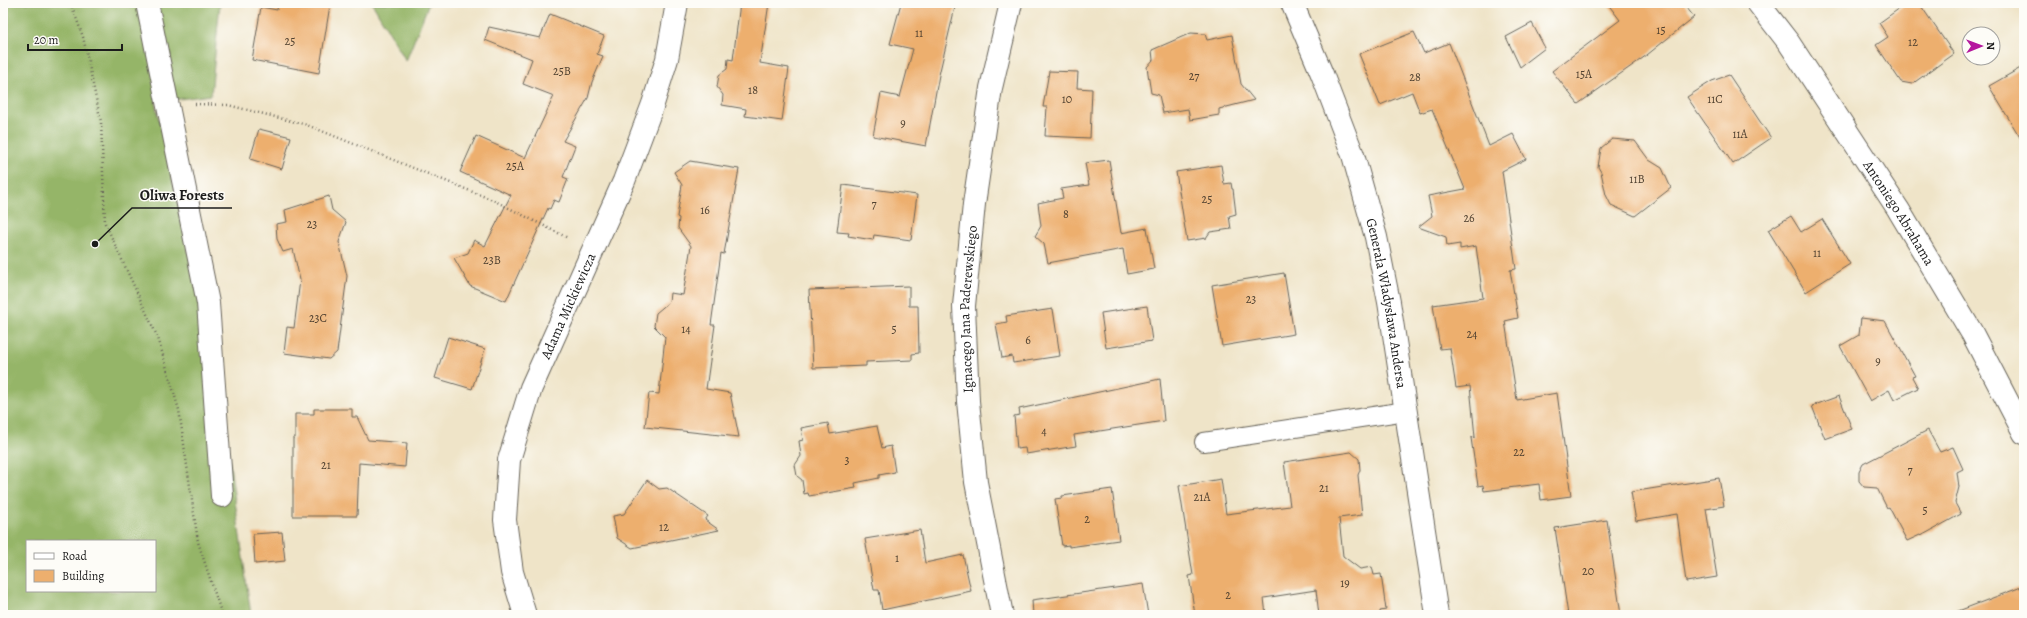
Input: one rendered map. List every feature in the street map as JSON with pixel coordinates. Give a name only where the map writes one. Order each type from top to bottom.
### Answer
[{"type":"street","points":[[147,3],[208,303],[222,496]]},
{"type":"street","name":"Adama Mickiewicza","points":[[525,615],[512,572],[505,520],[509,460],[531,388],[624,181],[653,104],[667,59],[677,3]]},
{"type":"street","name":"Ignacego Jana Paderewskiego","points":[[1002,615],[976,482],[968,401],[964,306],[974,204],[990,96],[1010,3]]},
{"type":"street","name":"Generała Władysława Andersa","points":[[1292,3],[1325,82],[1358,170],[1376,237],[1385,280],[1437,615]]},
{"type":"street","name":"Antoniego Abrahama","points":[[1758,3],[1789,43],[1898,209],[1972,333],[2024,433]]},
{"type":"lane","points":[[1204,442],[1406,411]]},
{"type":"path","points":[[71,3],[83,37],[101,122],[105,223],[158,338],[179,410],[198,542],[222,615]]},
{"type":"path","points":[[167,104],[228,104],[307,125],[495,201],[567,237]]},
{"type":"green space","points":[[3,3],[220,3],[211,95],[155,102],[219,387],[251,615],[3,615]]},
{"type":"green space","points":[[372,3],[429,3],[406,61]]},
{"type":"building","points":[[278,3],[317,3],[330,5],[319,73],[252,60],[261,7],[277,10]]},
{"type":"building","points":[[740,3],[769,3],[760,63],[789,68],[782,121],[745,116],[746,109],[722,105],[723,95],[717,87],[719,75],[727,69],[728,59],[733,60]]},
{"type":"building","points":[[901,3],[956,3],[939,75],[926,146],[873,136],[881,93],[900,97],[913,49],[890,44]]},
{"type":"building","points":[[1607,3],[1683,3],[1694,17],[1647,55],[1578,104],[1552,71],[1620,20]]},
{"type":"building","points":[[1907,3],[1919,3],[1954,54],[1912,84],[1901,82],[1876,45],[1888,37],[1879,23]]},
{"type":"building","points":[[550,14],[604,36],[597,54],[603,56],[592,82],[588,98],[563,141],[575,146],[563,177],[568,179],[559,202],[554,200],[550,209],[548,208],[506,301],[470,286],[454,258],[468,253],[474,240],[485,246],[511,195],[460,172],[476,136],[525,158],[554,96],[523,84],[532,59],[485,40],[489,27],[540,38]]},
{"type":"building","points":[[1532,23],[1545,48],[1520,67],[1506,37]]},
{"type":"building","points":[[1414,32],[1424,53],[1449,43],[1489,146],[1513,134],[1526,159],[1502,171],[1516,269],[1510,270],[1518,318],[1505,321],[1517,400],[1557,393],[1571,496],[1541,500],[1539,484],[1484,491],[1483,485],[1478,486],[1471,438],[1475,437],[1470,386],[1456,388],[1450,348],[1440,349],[1433,305],[1483,298],[1476,246],[1460,249],[1460,244],[1447,246],[1446,237],[1418,227],[1432,216],[1428,196],[1465,189],[1432,109],[1420,113],[1412,92],[1380,105],[1359,54]]},
{"type":"building","points":[[1191,33],[1205,34],[1207,40],[1232,35],[1241,84],[1254,100],[1219,109],[1219,115],[1190,120],[1188,109],[1163,113],[1159,95],[1151,93],[1147,67],[1153,60],[1152,50]]},
{"type":"building","points":[[2024,66],[2024,144],[1989,86]]},
{"type":"building","points":[[1049,71],[1078,72],[1077,88],[1092,89],[1090,138],[1045,136],[1047,107],[1043,107]]},
{"type":"building","points":[[1729,75],[1771,138],[1733,164],[1687,97],[1712,81]]},
{"type":"building","points":[[259,129],[291,137],[282,169],[250,159]]},
{"type":"building","points":[[1612,139],[1635,141],[1649,160],[1662,168],[1671,188],[1635,216],[1611,205],[1606,195],[1601,172],[1598,167],[1601,148]]},
{"type":"building","points":[[1109,160],[1121,233],[1147,228],[1154,269],[1127,274],[1123,249],[1048,263],[1044,244],[1035,236],[1041,226],[1038,203],[1063,198],[1061,189],[1089,185],[1085,163]]},
{"type":"building","points":[[690,161],[739,169],[724,254],[721,253],[711,325],[715,325],[706,389],[730,393],[739,437],[645,427],[649,393],[659,394],[665,337],[654,326],[656,313],[669,302],[670,293],[683,295],[691,246],[678,228],[679,218],[677,217],[682,185],[674,172]]},
{"type":"building","points":[[1221,165],[1224,184],[1231,183],[1233,189],[1236,214],[1229,216],[1231,229],[1210,232],[1206,238],[1187,241],[1176,172]]},
{"type":"building","points":[[843,185],[917,195],[911,240],[874,235],[873,240],[848,236],[849,233],[837,232]]},
{"type":"building","points":[[329,196],[332,210],[346,222],[339,242],[347,276],[337,352],[329,359],[284,353],[287,327],[294,328],[300,280],[293,249],[283,252],[277,239],[276,224],[287,222],[285,210]]},
{"type":"building","points":[[1791,216],[1801,232],[1822,219],[1850,264],[1806,292],[1768,230]]},
{"type":"building","points":[[1284,273],[1294,334],[1222,346],[1212,285]]},
{"type":"building","points":[[909,286],[909,306],[918,306],[919,353],[912,354],[912,360],[866,362],[866,366],[813,368],[809,290]]},
{"type":"building","points":[[1147,306],[1152,341],[1106,348],[1101,313]]},
{"type":"building","points":[[1053,309],[1060,356],[1013,363],[1012,356],[1002,358],[996,324],[1007,322],[1006,316]]},
{"type":"building","points":[[1861,318],[1885,321],[1915,376],[1912,377],[1918,388],[1894,400],[1889,390],[1870,401],[1840,346],[1859,335]]},
{"type":"building","points":[[448,337],[485,349],[472,389],[435,378]]},
{"type":"building","points":[[1160,379],[1164,421],[1074,435],[1076,446],[1026,454],[1025,448],[1017,449],[1014,416],[1020,415],[1019,409]]},
{"type":"building","points":[[1839,396],[1852,429],[1825,439],[1812,406]]},
{"type":"building","points":[[314,409],[352,409],[352,417],[357,417],[368,440],[407,443],[405,467],[359,463],[357,516],[293,516],[293,438],[295,438],[295,414],[314,414]]},
{"type":"building","points":[[828,423],[830,434],[877,426],[882,448],[891,446],[895,472],[879,475],[879,478],[855,483],[856,488],[809,496],[808,493],[804,494],[802,480],[797,476],[795,465],[801,456],[799,441],[803,440],[801,428]]},
{"type":"building","points":[[1928,430],[1940,452],[1953,447],[1963,469],[1957,472],[1959,487],[1955,503],[1961,514],[1921,536],[1920,535],[1907,541],[1877,488],[1864,487],[1859,481],[1859,472],[1863,464]]},
{"type":"building","points":[[1351,452],[1359,459],[1360,470],[1358,475],[1362,515],[1339,518],[1343,556],[1360,569],[1372,567],[1374,575],[1381,574],[1386,610],[1380,611],[1380,615],[1319,615],[1316,590],[1264,598],[1266,615],[1195,615],[1189,576],[1193,575],[1179,486],[1221,479],[1226,514],[1290,506],[1284,462]]},
{"type":"building","points":[[1719,478],[1724,506],[1706,509],[1717,577],[1686,582],[1677,514],[1636,521],[1631,492]]},
{"type":"building","points":[[647,480],[659,489],[667,488],[708,516],[705,520],[719,530],[632,548],[617,538],[613,516],[624,514]]},
{"type":"building","points":[[1112,489],[1119,540],[1069,547],[1069,545],[1062,546],[1055,499],[1062,498],[1062,496]]},
{"type":"building","points":[[1607,520],[1621,615],[1568,615],[1555,528]]},
{"type":"building","points":[[920,530],[925,563],[963,555],[971,591],[882,610],[879,590],[874,590],[865,539]]},
{"type":"building","points":[[282,532],[285,561],[255,564],[253,534]]},
{"type":"building","points":[[1143,584],[1148,615],[1033,615],[1032,600]]},
{"type":"building","points":[[2024,586],[2024,615],[1954,615],[1953,613]]},
{"type":"place","name":"Oliwa Forests","points":[[95,244]]}]
